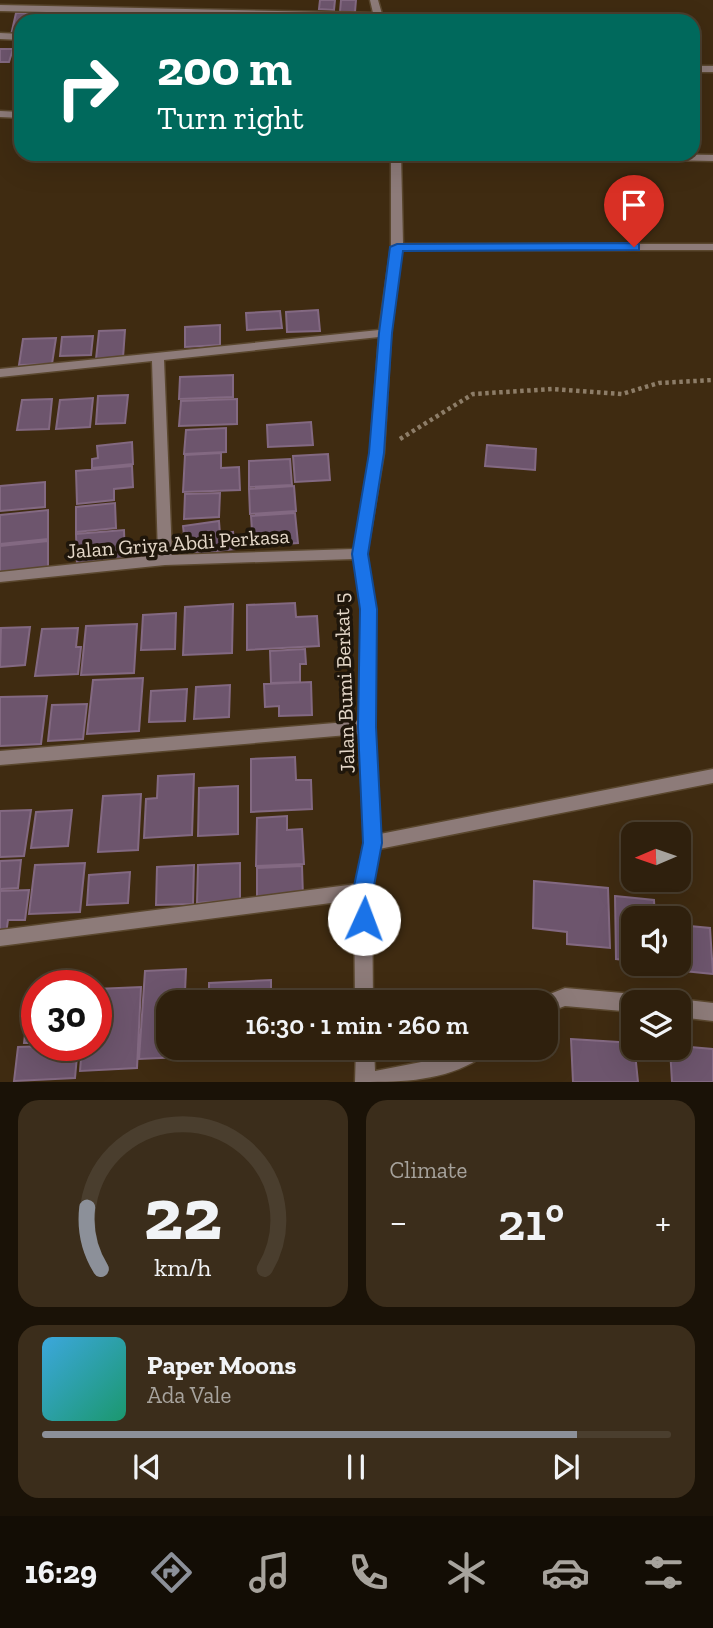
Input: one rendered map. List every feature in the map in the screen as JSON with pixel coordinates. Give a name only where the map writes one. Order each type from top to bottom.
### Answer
[{"type":"street","points":[[0,8],[207,14]]},
{"type":"street","name":"Jalan Bumi Berkat 5","points":[[365,990],[363,891],[372,843],[367,727],[368,609],[360,554],[377,453],[385,333],[397,247],[396,161]]},
{"type":"street","points":[[397,247],[713,247]]},
{"type":"street","points":[[0,373],[385,333]]},
{"type":"street","points":[[158,358],[165,560]]},
{"type":"street","name":"Jalan Griya Abdi Perkasa","points":[[0,577],[165,560],[360,554]]},
{"type":"street","points":[[0,758],[367,727]]},
{"type":"street","points":[[372,843],[713,776]]},
{"type":"street","points":[[0,938],[363,891]]},
{"type":"street","points":[[558,1000],[565,997],[621,1002]]},
{"type":"street","points":[[691,1009],[713,1012]]},
{"type":"street","points":[[365,1060],[365,1082],[451,1066],[460,1060]]},
{"type":"path","points":[[377,453],[473,394],[553,389],[622,394],[659,383],[713,380]]},
{"type":"building","points":[[320,0],[335,0],[334,10],[319,9]]},
{"type":"building","points":[[341,0],[356,0],[355,12],[340,12]]},
{"type":"building","points":[[49,12],[68,12],[67,14],[48,14]]},
{"type":"building","points":[[0,49],[13,49],[9,62],[0,62]]},
{"type":"building","points":[[318,310],[320,331],[287,332],[286,312]]},
{"type":"building","points":[[280,311],[282,328],[247,330],[246,313]]},
{"type":"building","points":[[220,325],[220,345],[185,347],[185,327]]},
{"type":"building","points":[[125,330],[123,358],[96,359],[99,331]]},
{"type":"building","points":[[93,336],[91,355],[60,356],[62,337]]},
{"type":"building","points":[[56,338],[52,364],[19,365],[23,339]]},
{"type":"building","points":[[233,375],[233,397],[179,399],[180,377]]},
{"type":"building","points":[[128,395],[125,423],[96,424],[98,396]]},
{"type":"building","points":[[93,398],[90,427],[56,429],[60,400]]},
{"type":"building","points":[[52,399],[49,429],[17,430],[22,400]]},
{"type":"building","points":[[237,399],[237,424],[179,426],[181,401]]},
{"type":"building","points":[[311,422],[313,445],[268,447],[267,425]]},
{"type":"building","points":[[226,428],[226,452],[184,454],[186,430]]},
{"type":"building","points":[[132,442],[133,464],[92,468],[92,459],[98,458],[97,446]]},
{"type":"building","points":[[487,445],[536,449],[535,470],[485,466]]},
{"type":"building","points":[[221,453],[221,468],[239,467],[240,490],[183,492],[185,455]]},
{"type":"building","points":[[328,454],[330,480],[295,482],[293,456]]},
{"type":"building","points":[[290,459],[292,485],[249,487],[249,461]]},
{"type":"building","points":[[132,466],[133,487],[114,489],[114,500],[77,504],[76,471]]},
{"type":"building","points":[[45,482],[45,507],[0,511],[0,486]]},
{"type":"building","points":[[294,486],[296,511],[250,514],[249,489]]},
{"type":"building","points":[[220,493],[219,517],[184,519],[185,494]]},
{"type":"building","points":[[115,503],[116,528],[76,532],[76,507]]},
{"type":"building","points":[[48,510],[48,539],[0,544],[0,515]]},
{"type":"building","points":[[295,513],[298,543],[253,546],[251,516]]},
{"type":"building","points":[[219,521],[220,534],[233,532],[235,549],[186,554],[183,526]]},
{"type":"building","points":[[124,530],[125,561],[77,566],[76,534]]},
{"type":"building","points":[[48,541],[48,568],[0,573],[0,546]]},
{"type":"building","points":[[295,603],[296,617],[317,616],[319,646],[247,650],[247,605]]},
{"type":"building","points":[[233,604],[232,653],[183,655],[185,607]]},
{"type":"building","points":[[176,613],[175,649],[141,650],[143,615]]},
{"type":"building","points":[[137,624],[134,673],[81,675],[86,626]]},
{"type":"building","points":[[30,627],[25,665],[0,667],[1,628]]},
{"type":"building","points":[[78,628],[76,647],[81,647],[78,674],[35,676],[42,629]]},
{"type":"building","points":[[305,649],[306,664],[300,664],[300,682],[271,683],[270,651]]},
{"type":"building","points":[[143,678],[139,731],[87,734],[93,680]]},
{"type":"building","points":[[311,682],[312,715],[279,716],[279,706],[265,707],[264,684]]},
{"type":"building","points":[[230,685],[229,717],[194,719],[196,687]]},
{"type":"building","points":[[187,689],[185,721],[149,722],[151,691]]},
{"type":"building","points":[[47,696],[41,744],[0,746],[0,697]]},
{"type":"building","points":[[87,704],[83,739],[48,741],[52,705]]},
{"type":"building","points":[[295,757],[296,780],[311,780],[312,809],[251,812],[251,759]]},
{"type":"building","points":[[194,774],[192,835],[144,838],[146,799],[157,798],[158,776]]},
{"type":"building","points":[[238,786],[238,834],[198,836],[199,788]]},
{"type":"building","points":[[141,794],[138,850],[98,852],[103,796]]},
{"type":"building","points":[[31,810],[24,856],[0,857],[0,811]]},
{"type":"building","points":[[72,810],[68,846],[31,848],[36,812]]},
{"type":"building","points":[[287,816],[287,830],[302,829],[304,864],[256,866],[257,818]]},
{"type":"building","points":[[21,860],[18,888],[0,889],[0,861]]},
{"type":"building","points":[[85,863],[80,912],[29,914],[35,865]]},
{"type":"building","points":[[240,863],[240,900],[197,903],[198,865]]},
{"type":"building","points":[[194,865],[193,904],[156,905],[157,867]]},
{"type":"building","points":[[302,866],[303,897],[257,900],[257,868]]},
{"type":"building","points":[[130,872],[128,903],[87,905],[89,875]]},
{"type":"building","points":[[534,881],[608,888],[610,948],[567,944],[567,932],[533,928]]},
{"type":"building","points":[[29,890],[25,920],[8,920],[6,934],[0,934],[0,891]]},
{"type":"building","points":[[615,896],[654,900],[654,906],[621,906],[621,960],[616,959]]},
{"type":"building","points":[[691,926],[710,928],[713,974],[691,972]]},
{"type":"building","points":[[186,969],[185,990],[156,990],[156,1058],[139,1059],[145,971]]},
{"type":"building","points":[[271,980],[271,990],[209,990],[209,983]]},
{"type":"building","points":[[141,987],[137,1068],[80,1071],[81,1061],[112,1061],[112,988]]},
{"type":"building","points":[[571,1039],[621,1042],[621,1060],[636,1060],[638,1082],[573,1082]]},
{"type":"building","points":[[18,1047],[21,1047],[21,1061],[77,1061],[75,1078],[14,1081]]},
{"type":"building","points":[[691,1047],[713,1049],[713,1082],[672,1082],[671,1060],[691,1060]]},
{"type":"route","points":[[364,919],[363,891],[372,843],[367,727],[368,609],[360,554],[377,453],[385,333],[397,247],[634,247]]}]
